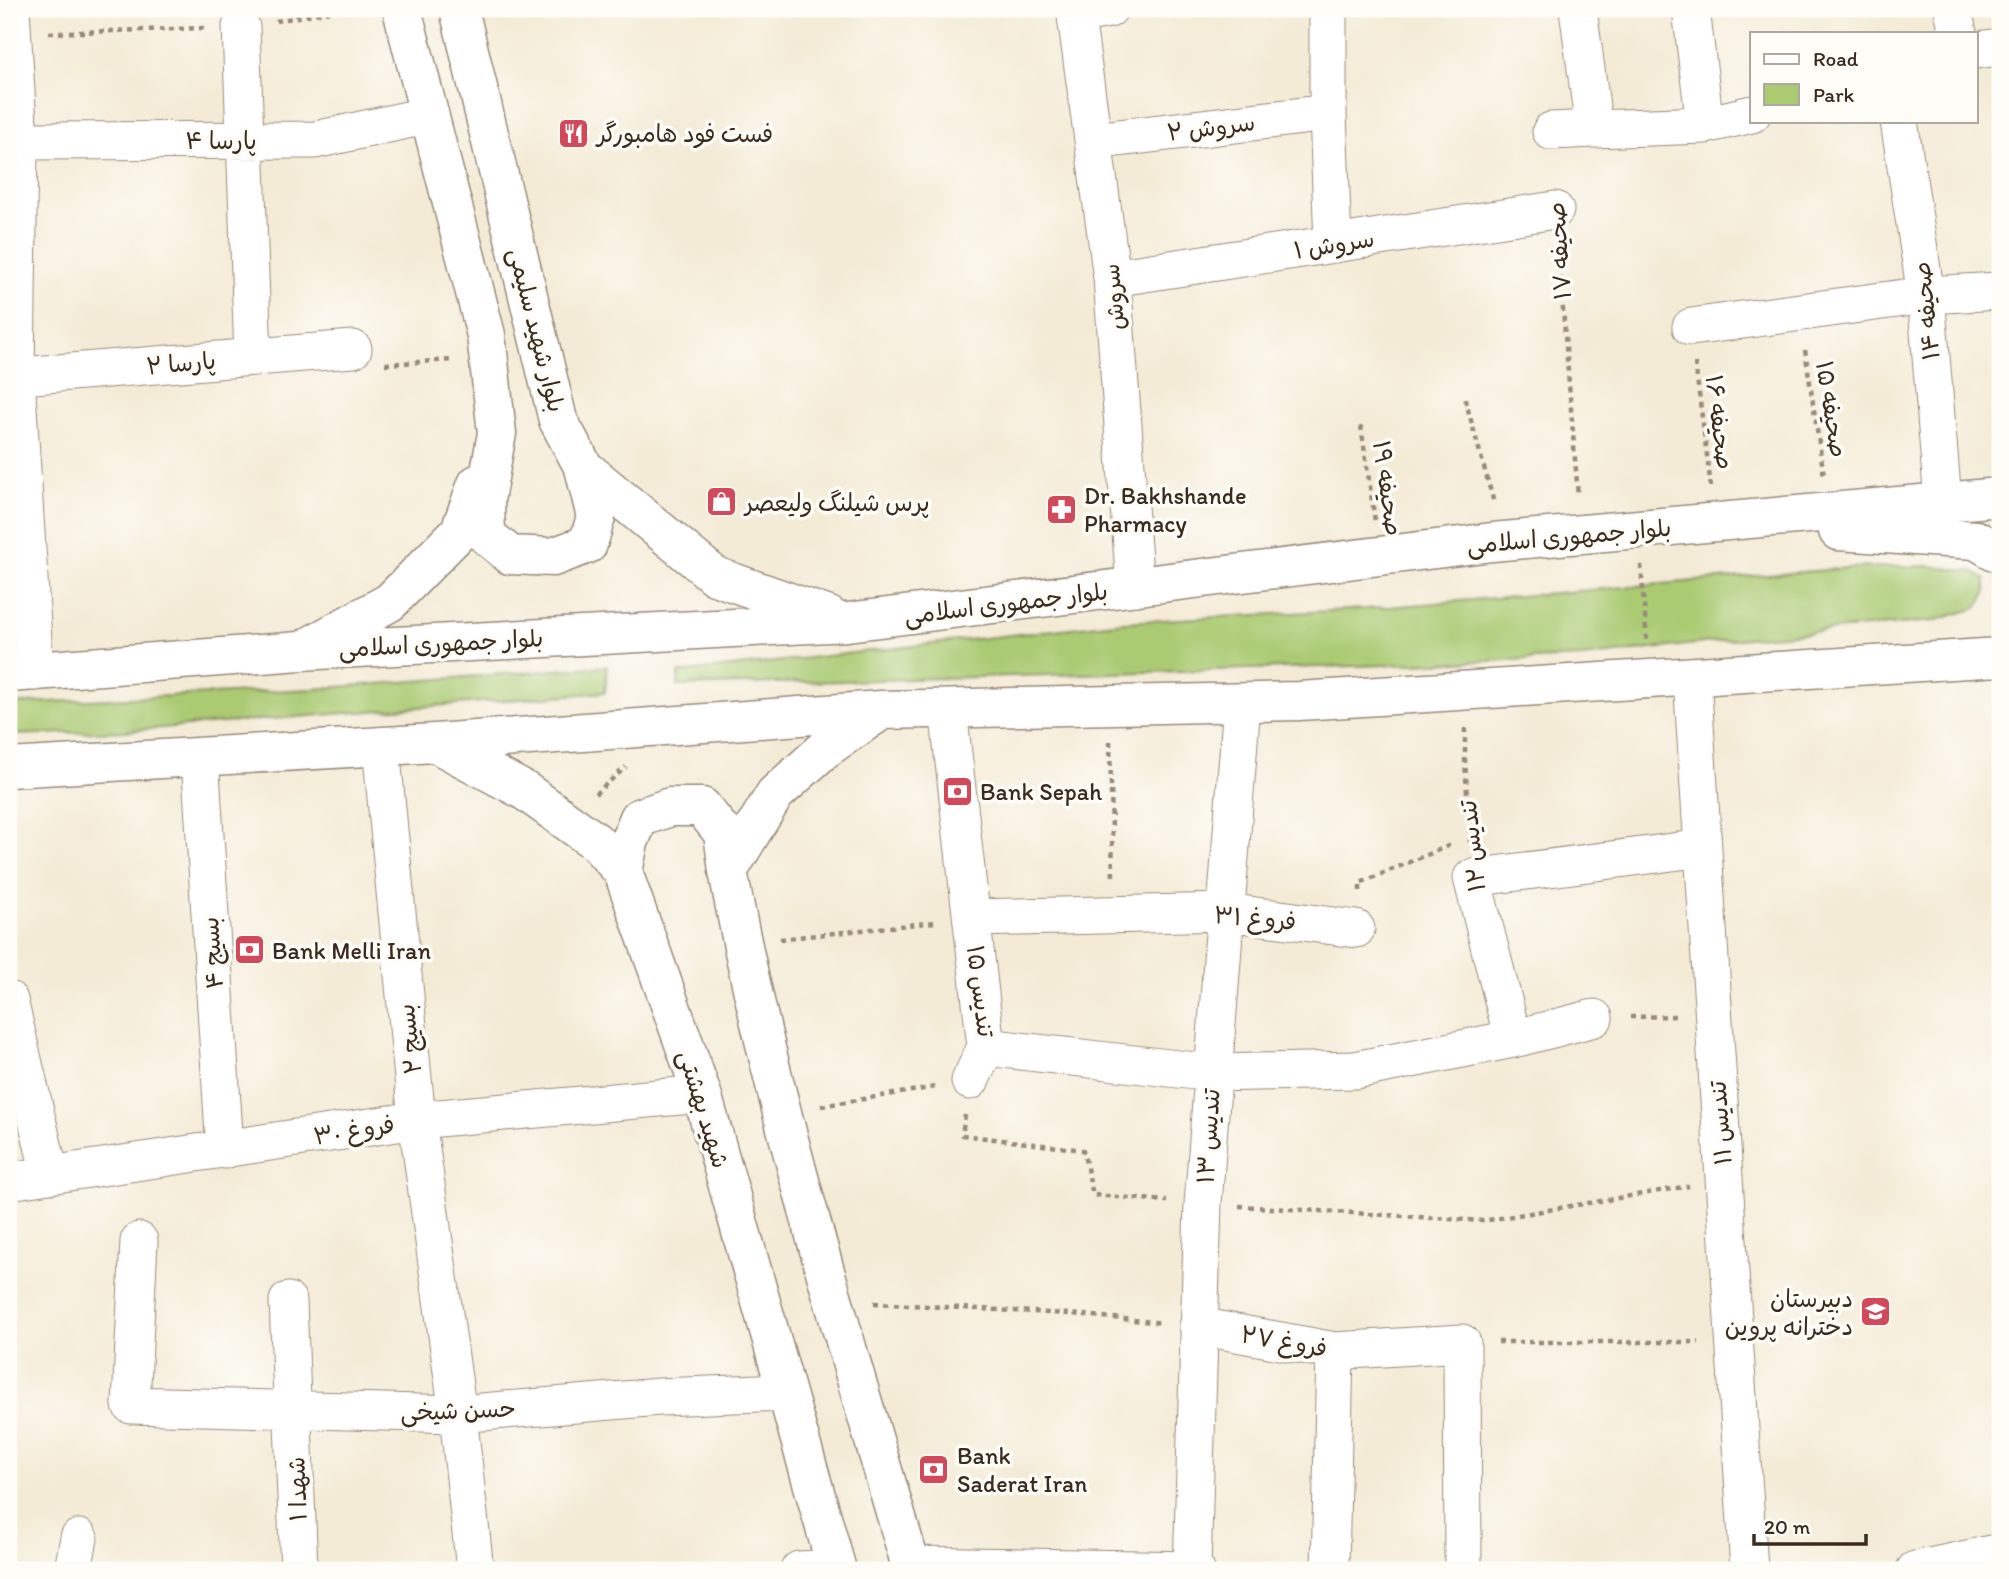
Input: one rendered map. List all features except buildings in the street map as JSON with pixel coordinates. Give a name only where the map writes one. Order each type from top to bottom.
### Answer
[{"type":"main road","name":"بلوار شهید سلیمی","points":[[402,9],[486,335],[497,433]]},
{"type":"main road","name":"بلوار شهید سلیمی","points":[[459,9],[558,420],[584,468],[715,576],[847,622]]},
{"type":"main road","points":[[497,433],[485,500],[486,535],[510,555],[553,556],[588,544],[596,517],[584,468]]},
{"type":"main road","points":[[300,651],[390,602],[460,531],[497,433]]},
{"type":"main road","name":"بلوار جمهوری اسلامی","points":[[22,672],[300,651],[847,622],[1505,541],[2000,497]]},
{"type":"main road","points":[[1709,523],[1976,540],[2000,554]]},
{"type":"main road","points":[[1956,660],[1991,642],[2000,633]]},
{"type":"main road","points":[[9,768],[435,743],[881,710],[1242,703],[2000,657]]},
{"type":"main road","points":[[728,871],[775,794],[825,749],[881,710]]},
{"type":"main road","name":"شهید بهشتی","points":[[435,743],[525,791],[596,842],[623,872],[702,1094],[786,1392],[824,1569]]},
{"type":"main road","points":[[623,872],[629,842],[639,818],[670,807],[702,807],[723,833],[741,943],[781,1112],[911,1568]]},
{"type":"street","points":[[1328,9],[1328,113],[1333,244]]},
{"type":"street","points":[[1578,9],[1594,129]]},
{"type":"street","points":[[1690,9],[1705,125]]},
{"type":"street","points":[[1953,9],[1958,32]]},
{"type":"street","name":"سروش","points":[[1087,11],[1093,141],[1112,278],[1135,587]]},
{"type":"street","points":[[12,22],[12,377],[22,672]]},
{"type":"street","points":[[242,27],[253,357]]},
{"type":"street","points":[[1978,50],[2000,47]]},
{"type":"street","name":"سروش ۲","points":[[1093,141],[1328,113]]},
{"type":"street","points":[[1551,131],[1705,125],[1750,114]]},
{"type":"street","name":"پارسا ۴","points":[[14,141],[315,140],[430,115]]},
{"type":"street","name":"صحیفه ۱۴","points":[[1899,122],[1926,295],[1943,502]]},
{"type":"street","name":"سروش ۱","points":[[1112,278],[1555,210]]},
{"type":"street","points":[[1691,327],[1926,295],[2000,291]]},
{"type":"street","name":"پارسا ۲","points":[[12,377],[353,349]]},
{"type":"street","name":"تندیس ۱۱","points":[[1692,677],[1749,1570]]},
{"type":"street","name":"تندیس ۱۳","points":[[1194,1570],[1203,1204],[1242,703]]},
{"type":"street","name":"تندیس ۱۵","points":[[948,709],[986,1047],[1213,1073],[1355,1070],[1513,1039],[1594,1018]]},
{"type":"street","name":"بسیج ۲","points":[[381,746],[417,1120],[458,1414],[475,1570]]},
{"type":"street","name":"بسیج ۴","points":[[200,757],[225,1150]]},
{"type":"street","points":[[1472,878],[1703,848]]},
{"type":"street","name":"تندیس ۱۲","points":[[1472,878],[1513,1039]]},
{"type":"street","name":"فروغ ۳۱","points":[[972,918],[1226,912],[1356,929]]},
{"type":"street","points":[[9,1000],[50,1175]]},
{"type":"street","points":[[970,1081],[986,1047]]},
{"type":"street","name":"فروغ ۳۰","points":[[9,1181],[417,1120],[702,1094]]},
{"type":"street","name":"حسن شیخی","points":[[139,1241],[131,1405],[458,1414],[659,1396],[786,1392]]},
{"type":"street","name":"شهدا ۱","points":[[288,1301],[299,1570]]},
{"type":"street","name":"فروغ ۲۷","points":[[1198,1326],[1335,1351],[1462,1343]]},
{"type":"street","points":[[1462,1343],[1463,1570]]},
{"type":"street","points":[[1330,1570],[1335,1351]]},
{"type":"street","points":[[1915,1570],[2000,1552]]},
{"type":"street","points":[[911,1568],[1194,1570]]},
{"type":"path","points":[[12,22],[242,27],[341,9]]},
{"type":"path","name":"صحیفه ۱۷","points":[[1555,210],[1581,534]]},
{"type":"path","name":"صحیفه ۱۵","points":[[1800,312],[1830,512]]},
{"type":"path","name":"صحیفه ۱۶","points":[[1691,327],[1709,523]]},
{"type":"path","points":[[353,349],[371,343],[374,365],[489,358]]},
{"type":"path","points":[[1465,399],[1505,541]]},
{"type":"path","name":"صحیفه ۱۹","points":[[1362,426],[1380,556]]},
{"type":"path","points":[[1639,529],[1649,679]]},
{"type":"path","name":"تندیس ۱۲","points":[[1466,691],[1465,760],[1472,878]]},
{"type":"path","points":[[1110,705],[1113,915]]},
{"type":"path","points":[[1356,929],[1360,883],[1448,846],[1472,878]]},
{"type":"path","points":[[741,943],[972,918]]},
{"type":"path","points":[[1594,1018],[1713,1015]]},
{"type":"path","points":[[835,1301],[1085,1315],[1198,1326]]},
{"type":"path","points":[[1462,1343],[1734,1341]]},
{"type":"green space","points":[[1929,566],[1974,572],[1985,579],[1987,591],[1977,608],[1933,621],[1582,657],[678,686],[678,673],[1124,622],[1365,609],[1849,568]]},
{"type":"green space","points":[[607,666],[605,692],[125,731],[9,735],[9,704],[312,689]]},
{"type":"place","name":"فست فود هامبورگر","points":[[574,133]]},
{"type":"place","name":"پرس شیلنگ ولیعصر","points":[[722,502]]},
{"type":"place","name":"Dr. Bakhshande Pharmacy","points":[[1061,509]]},
{"type":"place","name":"Bank Sepah","points":[[957,791]]},
{"type":"place","name":"Bank Melli Iran","points":[[249,950]]},
{"type":"place","name":"دبیرستان دخترانه پروین","points":[[1876,1312]]},
{"type":"place","name":"Bank Saderat Iran","points":[[934,1469]]}]
